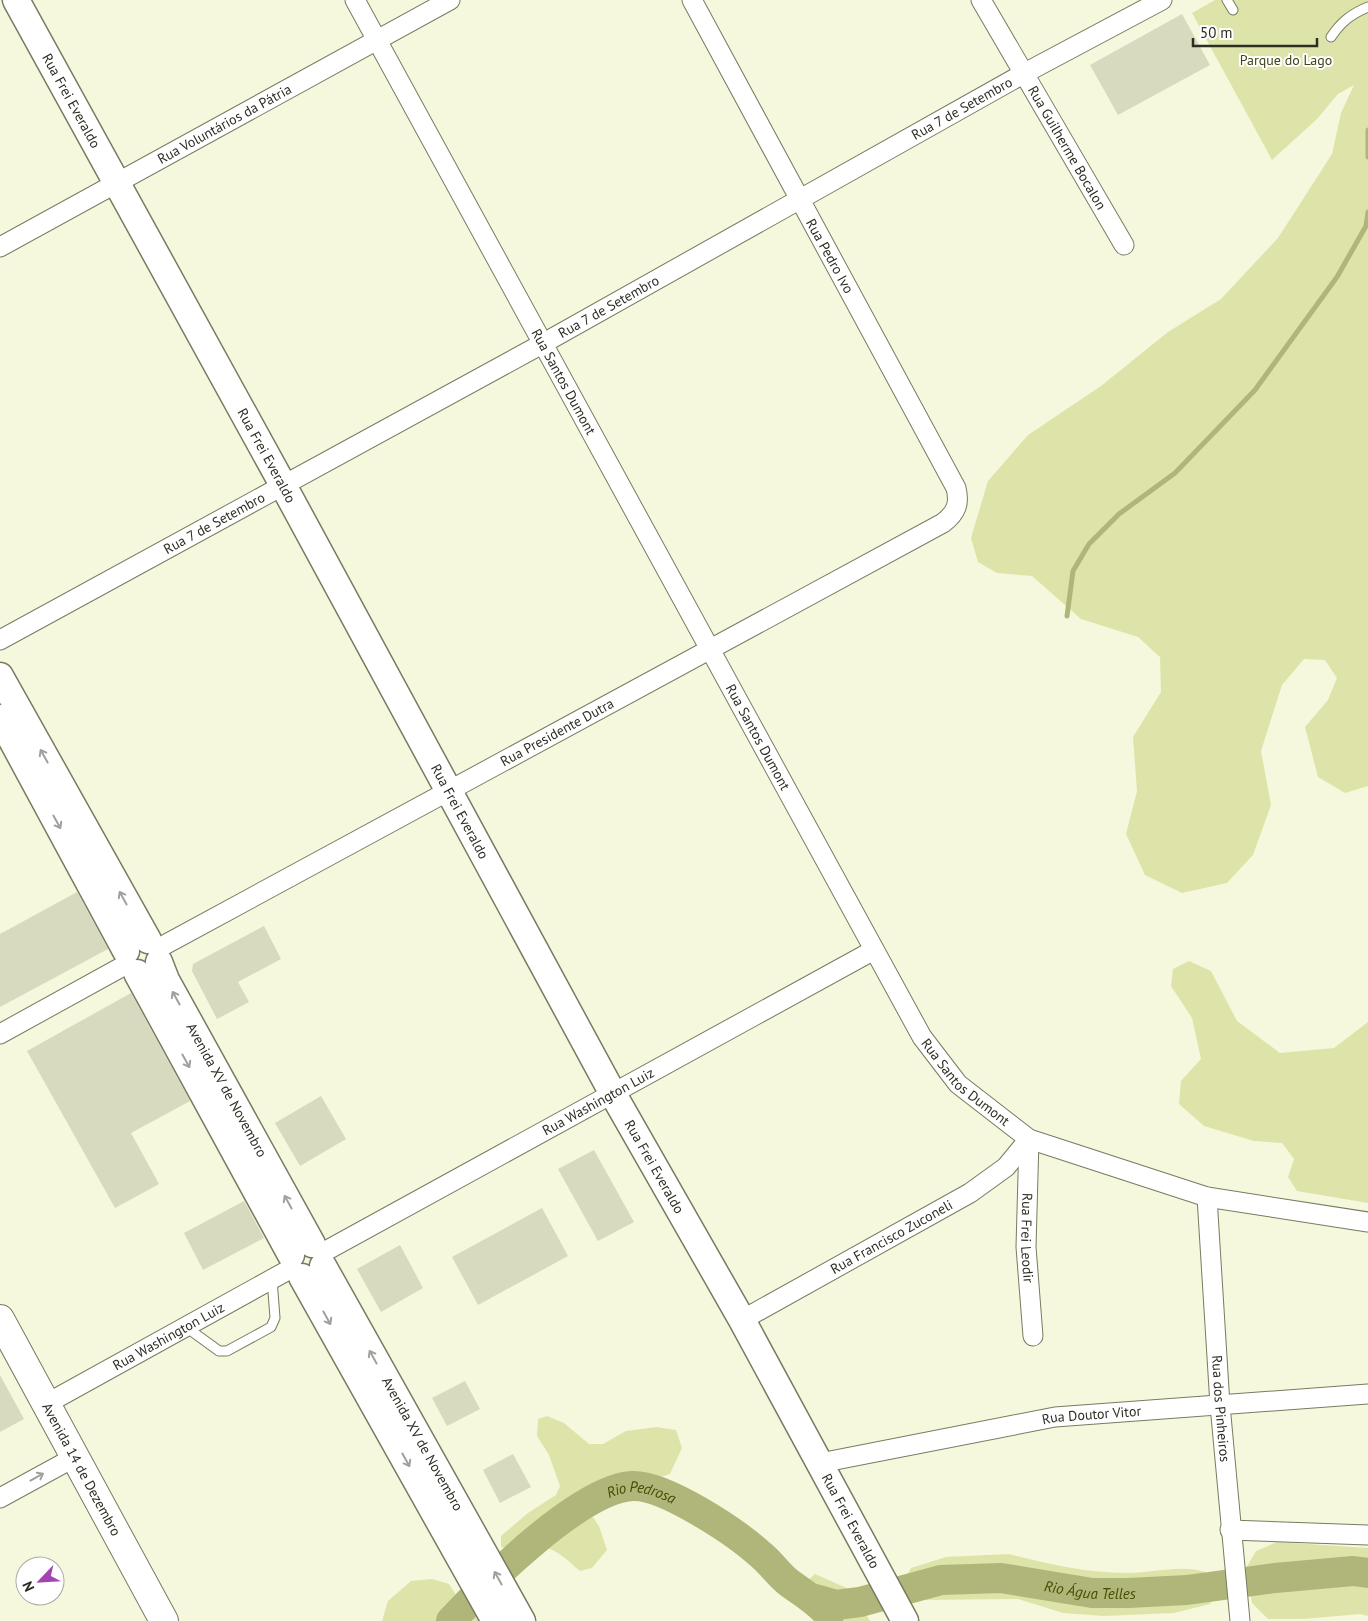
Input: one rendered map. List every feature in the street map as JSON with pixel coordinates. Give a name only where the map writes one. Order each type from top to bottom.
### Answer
[{"type":"main road","name":"Avenida 14 de Dezembro","points":[[3,1331],[46,1404],[164,1621]]},
{"type":"street","name":"Rua Frei Everaldo","points":[[16,0],[283,485],[613,1094],[742,1320],[903,1618]]},
{"type":"street","name":"Rua Santos Dumont","points":[[355,0],[922,1037],[958,1084],[1029,1139],[1207,1197],[1368,1222]]},
{"type":"street","name":"Rua Voluntários da Pátria","points":[[0,246],[117,183],[376,38],[450,0]]},
{"type":"street","name":"Rua Pedro Ivo","points":[[692,0],[956,488],[958,499],[954,514]]},
{"type":"street","name":"Rua Guilherme Bocalon","points":[[981,0],[1124,245]]},
{"type":"street","name":"Rua 7 de Setembro","points":[[0,640],[542,344],[798,198],[1023,74],[1162,0]]},
{"type":"street","name":"Rua Presidente Dutra","points":[[0,1034],[943,523],[954,514]]},
{"type":"street","name":"Avenida XV de Novembro","points":[[0,676],[142,956],[302,1263],[475,1561],[510,1615]]},
{"type":"street","name":"Avenida XV de Novembro","points":[[0,718],[142,956]]},
{"type":"street","name":"Rua Washington Luiz","points":[[46,1404],[874,950]]},
{"type":"street","name":"Rua Francisco Zuconeli","points":[[742,1320],[970,1193],[1006,1167],[1029,1139]]},
{"type":"street","name":"Rua Frei Leodir","points":[[1029,1139],[1026,1247],[1033,1336]]},
{"type":"street","name":"Rua dos Pinheiros","points":[[1207,1197],[1220,1405],[1232,1558],[1239,1614]]},
{"type":"street","name":"Rua Doutor Vitor","points":[[820,1463],[1054,1417],[1368,1394]]},
{"type":"street","points":[[0,1498],[75,1457]]},
{"type":"street","points":[[1230,1530],[1368,1535]]},
{"type":"lane","points":[[1227,0],[1233,10]]},
{"type":"lane","points":[[1331,37],[1340,24],[1352,14],[1368,7]]},
{"type":"lane","points":[[186,1326],[219,1351],[227,1351],[271,1327],[302,1263]]},
{"type":"green space","name":"Parque do Lago","points":[[1215,0],[1368,0],[1368,786],[1345,793],[1318,777],[1305,727],[1328,700],[1337,678],[1325,660],[1304,659],[1282,685],[1261,751],[1271,805],[1253,855],[1227,883],[1182,893],[1145,875],[1126,834],[1137,791],[1133,737],[1161,692],[1160,657],[1138,637],[1081,619],[1032,576],[997,573],[978,562],[971,538],[988,481],[1028,435],[1101,386],[1168,332],[1221,299],[1278,238],[1332,154],[1341,113],[1354,85],[1338,94],[1317,119],[1272,160],[1192,13]]},
{"type":"green space","points":[[1189,961],[1211,971],[1237,1021],[1280,1053],[1334,1048],[1368,1022],[1368,1203],[1297,1191],[1288,1177],[1294,1159],[1282,1143],[1254,1141],[1204,1126],[1179,1104],[1181,1081],[1201,1059],[1192,1018],[1171,986],[1173,969]]},
{"type":"green space","points":[[547,1416],[564,1423],[589,1444],[603,1444],[626,1431],[657,1427],[676,1430],[682,1448],[670,1474],[657,1477],[640,1473],[625,1474],[607,1482],[590,1495],[590,1513],[599,1526],[607,1550],[592,1568],[580,1571],[562,1556],[546,1548],[501,1547],[501,1536],[528,1513],[556,1495],[560,1486],[549,1455],[537,1436],[538,1419]]},
{"type":"green space","points":[[1277,1542],[1368,1548],[1368,1616],[1360,1614],[1303,1619],[1268,1619],[1252,1603],[1246,1568],[1256,1551]]},
{"type":"green space","points":[[1009,1554],[1082,1570],[1112,1573],[1190,1569],[1211,1574],[1216,1592],[1210,1604],[1174,1613],[1104,1616],[1063,1613],[1018,1599],[920,1600],[908,1591],[905,1579],[911,1568],[946,1557]]},
{"type":"green space","points":[[815,1574],[849,1589],[870,1621],[818,1621],[807,1581]]},
{"type":"green space","points":[[432,1579],[449,1584],[467,1612],[472,1607],[479,1621],[382,1621],[388,1601],[411,1581]]},
{"type":"building","points":[[1182,14],[1210,65],[1118,115],[1090,65]]},
{"type":"building","points":[[77,892],[108,949],[0,1007],[0,934]]},
{"type":"building","points":[[264,926],[281,959],[238,982],[249,1002],[217,1019],[192,971],[193,964]]},
{"type":"building","points":[[131,993],[190,1101],[131,1133],[159,1184],[115,1208],[27,1051]]},
{"type":"building","points":[[321,1096],[346,1139],[300,1166],[275,1123]]},
{"type":"building","points":[[594,1150],[634,1222],[598,1241],[558,1169]]},
{"type":"building","points":[[244,1201],[264,1238],[203,1270],[184,1233]]},
{"type":"building","points":[[542,1208],[568,1256],[478,1305],[452,1257]]},
{"type":"building","points":[[400,1245],[423,1288],[381,1312],[357,1269]]},
{"type":"building","points":[[0,1375],[24,1419],[0,1432]]},
{"type":"building","points":[[465,1381],[480,1409],[447,1426],[432,1398]]},
{"type":"building","points":[[513,1454],[531,1487],[500,1503],[483,1470]]},
{"type":"waterway","points":[[1368,130],[1368,157]]},
{"type":"waterway","points":[[1067,616],[1073,571],[1089,544],[1119,514],[1175,473],[1255,390],[1337,277],[1366,226],[1368,212]]},
{"type":"waterway","name":"Rio Pedrosa","points":[[451,1621],[510,1562],[561,1520],[587,1503],[611,1491],[632,1486],[646,1487],[681,1501],[718,1523],[765,1558],[784,1579],[815,1601],[829,1615]]},
{"type":"waterway","name":"Rio Água Telles","points":[[815,1599],[836,1605],[860,1602],[941,1580],[1001,1578],[1092,1593],[1128,1593],[1187,1590],[1275,1578],[1353,1571],[1368,1573]]}]
